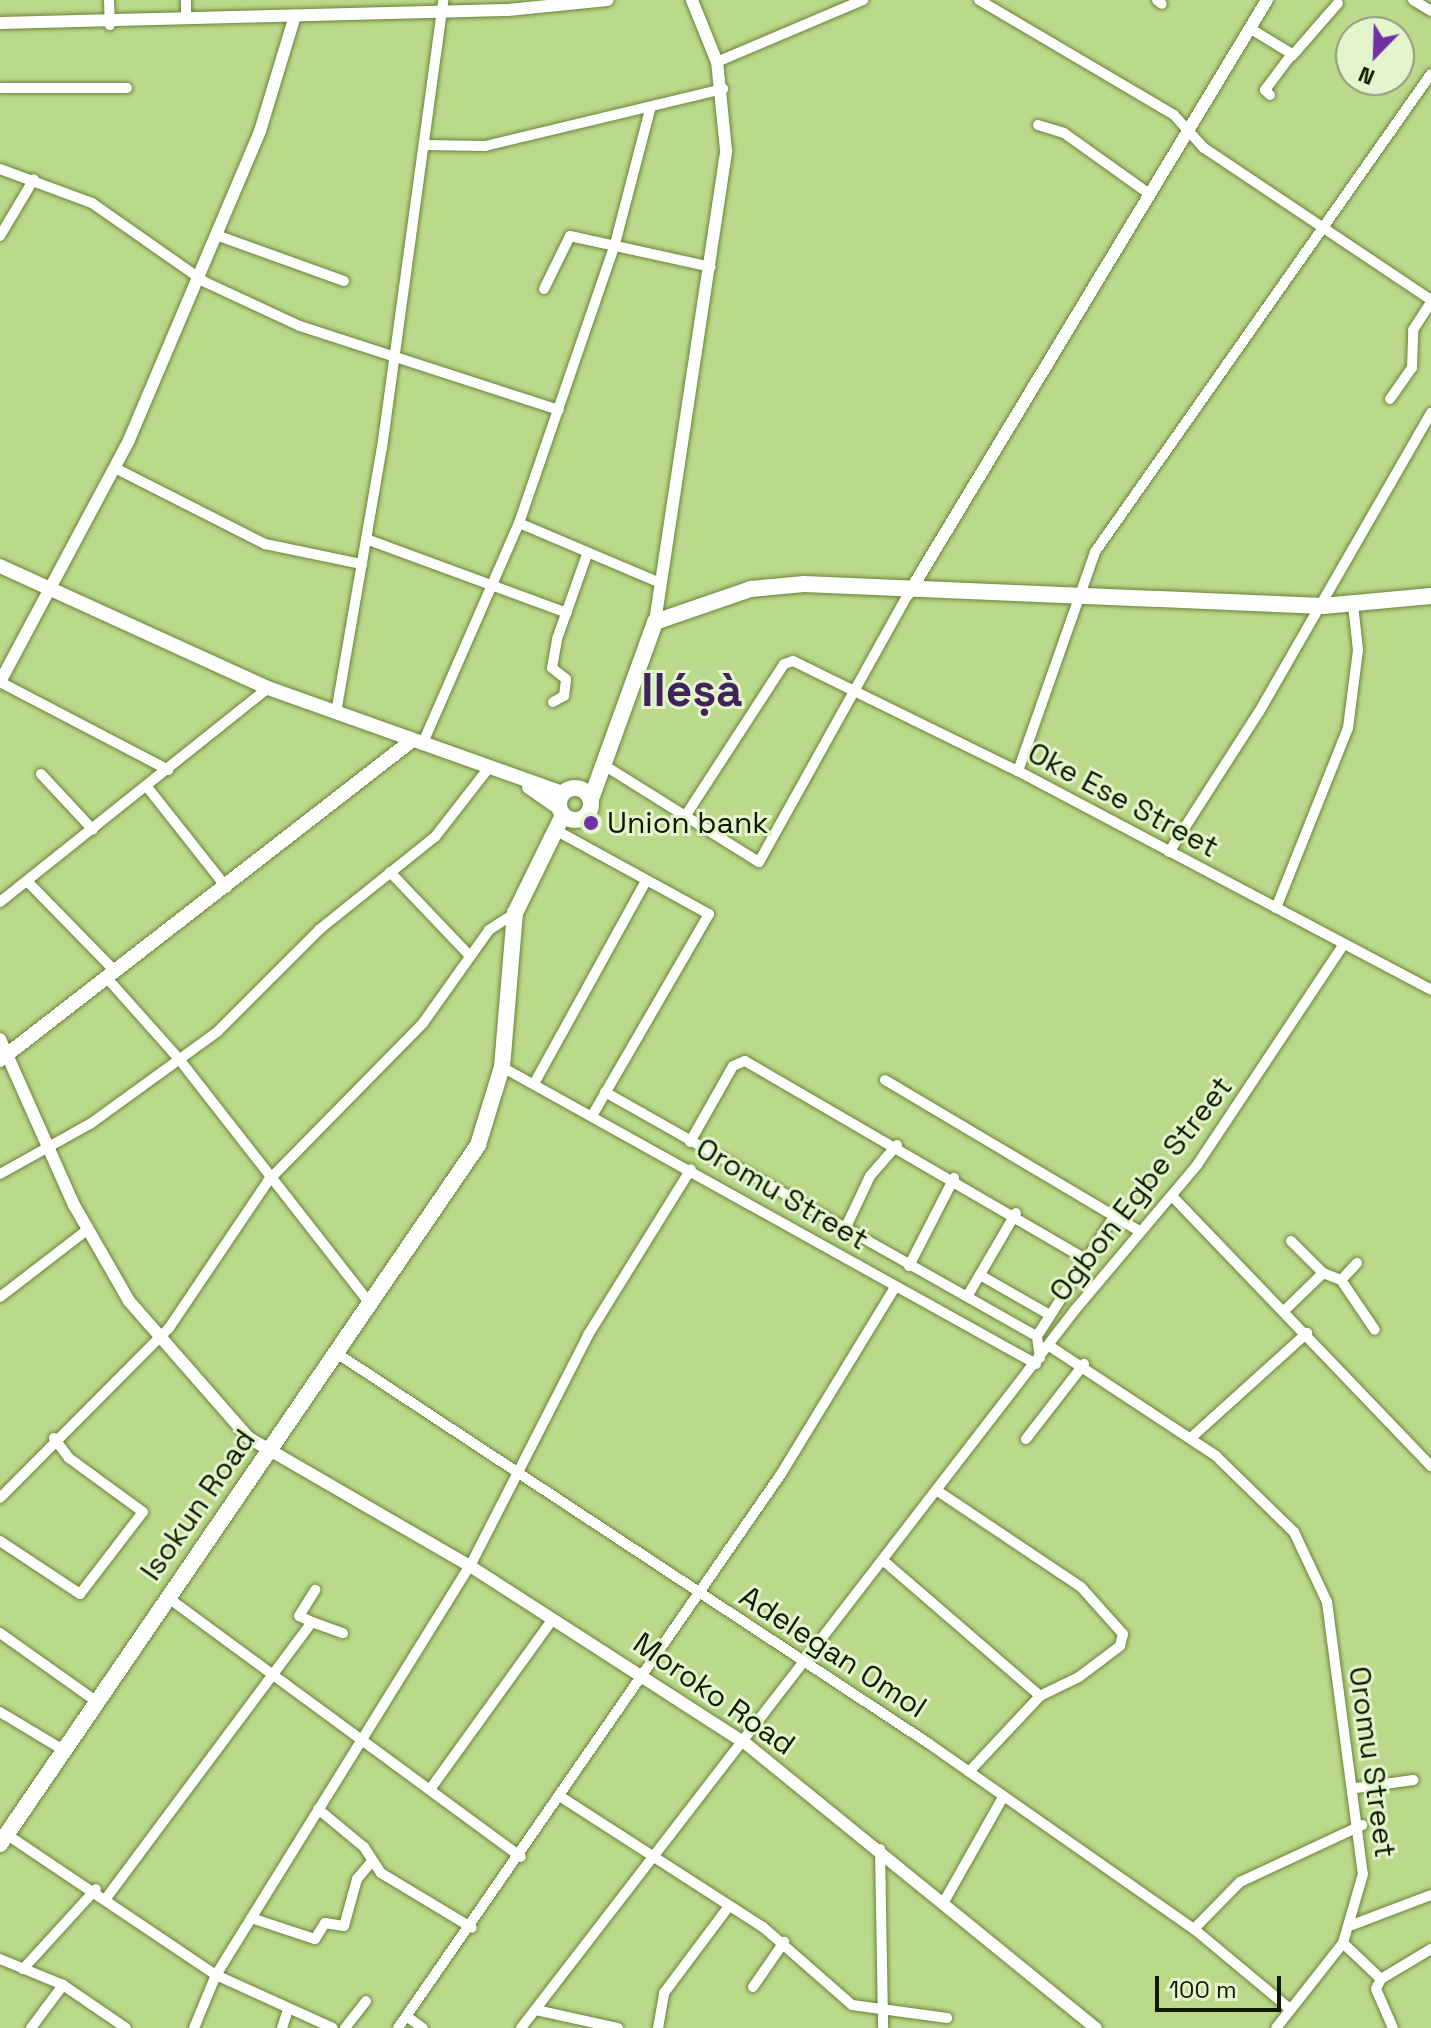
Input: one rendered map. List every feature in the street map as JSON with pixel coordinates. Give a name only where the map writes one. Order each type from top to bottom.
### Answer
[{"type":"main road","points":[[0,566],[268,688],[488,769],[568,804],[591,799]]},
{"type":"main road","points":[[591,799],[655,622],[782,584],[909,593],[1323,606],[1384,603],[1431,596]]},
{"type":"main road","points":[[4,1058],[110,974],[416,744]]},
{"type":"main road","points":[[502,1067],[515,913],[559,832],[568,804],[601,766]]},
{"type":"main road","points":[[568,804],[591,799]]},
{"type":"main road","name":"Isokun Road","points":[[3,1839],[167,1597],[455,1185],[486,1128],[502,1067]]},
{"type":"street","points":[[109,0],[110,25]]},
{"type":"street","points":[[186,0],[186,19]]},
{"type":"street","points":[[168,770],[0,682],[115,468],[200,276],[285,64],[305,0]]},
{"type":"street","points":[[0,23],[110,25],[608,0]]},
{"type":"street","points":[[655,622],[658,582],[691,406],[726,150],[723,89],[717,62],[692,0]]},
{"type":"street","points":[[717,62],[863,0]]},
{"type":"street","points":[[979,0],[1174,115],[1185,134],[1431,301],[1413,330],[1412,368],[1390,399]]},
{"type":"street","points":[[601,766],[686,815],[754,862],[795,808],[909,593],[1047,359],[1267,0]]},
{"type":"street","points":[[1413,0],[1431,11]]},
{"type":"street","points":[[1270,95],[1265,90],[1338,3]]},
{"type":"street","points":[[336,713],[394,359],[443,6]]},
{"type":"street","points":[[1251,29],[1292,56]]},
{"type":"street","points":[[1018,771],[1074,598],[1144,475],[1325,230],[1431,74]]},
{"type":"street","points":[[0,88],[127,88]]},
{"type":"street","points":[[425,145],[485,146],[650,110],[723,89]]},
{"type":"street","points":[[416,744],[519,523],[615,244],[650,110]]},
{"type":"street","points":[[1038,125],[1064,133],[1148,193]]},
{"type":"street","points":[[0,169],[34,179],[92,203],[200,276],[300,326],[559,410]]},
{"type":"street","points":[[0,236],[34,179]]},
{"type":"street","points":[[216,235],[344,281]]},
{"type":"street","points":[[544,289],[565,236],[615,244],[711,267]]},
{"type":"street","points":[[1169,852],[1323,606],[1431,413]]},
{"type":"street","points":[[115,468],[265,544],[362,564]]},
{"type":"street","points":[[519,523],[586,557],[658,582]]},
{"type":"street","points":[[366,539],[567,613]]},
{"type":"street","points":[[553,702],[564,696],[566,679],[552,661],[586,557]]},
{"type":"street","points":[[1276,908],[1348,728],[1356,693],[1355,604]]},
{"type":"street","name":"Oke Ese Street","points":[[686,815],[789,661],[1018,771],[1431,990]]},
{"type":"street","points":[[0,902],[148,788],[268,688]]},
{"type":"street","points":[[0,1174],[50,1146],[179,1059],[390,872],[435,837],[488,769]]},
{"type":"street","points":[[41,774],[93,830]]},
{"type":"street","points":[[148,788],[227,888]]},
{"type":"street","points":[[559,832],[709,914],[594,1112]]},
{"type":"street","points":[[390,872],[470,956]]},
{"type":"street","points":[[535,1082],[646,881]]},
{"type":"street","points":[[28,882],[110,974],[179,1059],[268,1181],[371,1305]]},
{"type":"street","points":[[0,1498],[54,1438],[158,1338],[268,1181],[423,1023],[470,956],[515,913]]},
{"type":"street","name":"Ogbon Egbe Street","points":[[939,1492],[1139,1231],[1172,1196],[1343,945]]},
{"type":"street","name":"Moroko Road","points":[[0,1039],[4,1058],[50,1146],[87,1230],[158,1338],[232,1422],[271,1449],[470,1566],[745,1743],[945,1900],[1096,2028]]},
{"type":"street","points":[[690,1142],[740,1061],[1016,1213],[1084,1258]]},
{"type":"street","name":"Oromu Street","points":[[502,1067],[594,1112],[895,1287],[1038,1361]]},
{"type":"street","points":[[885,1080],[1139,1231]]},
{"type":"street","points":[[605,1092],[1037,1336]]},
{"type":"street","points":[[845,1229],[870,1176],[897,1145]]},
{"type":"street","points":[[194,2028],[216,1975],[359,1738],[470,1566],[591,1330],[691,1169]]},
{"type":"street","points":[[909,1266],[954,1178]]},
{"type":"street","points":[[1172,1196],[1285,1310],[1431,1466]]},
{"type":"street","points":[[968,1295],[1016,1213]]},
{"type":"street","points":[[1038,1361],[1037,1336],[1048,1314],[1115,1215]]},
{"type":"street","points":[[0,1297],[87,1230]]},
{"type":"street","points":[[1291,1241],[1323,1273],[1341,1280],[1375,1330]]},
{"type":"street","points":[[1341,1280],[1357,1263]]},
{"type":"street","points":[[1285,1310],[1323,1273]]},
{"type":"street","points":[[980,1275],[1048,1314]]},
{"type":"street","points":[[398,2028],[409,2018],[521,1857],[810,1428],[895,1287]]},
{"type":"street","points":[[1051,1347],[1084,1364],[1193,1436],[1307,1333]]},
{"type":"street","name":"Adelegan Omol","points":[[338,1354],[969,1772],[1002,1799],[1194,1929],[1290,2009]]},
{"type":"street","points":[[1026,1439],[1084,1364]]},
{"type":"street","name":"Oromu Street","points":[[1193,1436],[1294,1532],[1327,1602],[1326,1621],[1362,1825],[1363,1874],[1352,1925],[1343,1943],[1276,2028]]},
{"type":"street","points":[[0,1541],[80,1594],[143,1512],[69,1458],[54,1438]]},
{"type":"street","points":[[521,2028],[656,1853],[808,1665],[939,1492],[1081,1587],[1123,1634],[1120,1646],[1079,1677],[1040,1696],[969,1772]]},
{"type":"street","points":[[885,1562],[1040,1696]]},
{"type":"street","points":[[315,1590],[299,1616],[343,1633]]},
{"type":"street","points":[[167,1597],[270,1679],[431,1788],[521,1857]]},
{"type":"street","points":[[431,1788],[553,1619]]},
{"type":"street","points":[[107,1897],[312,1622]]},
{"type":"street","points":[[0,1633],[97,1702]]},
{"type":"street","points":[[0,1712],[65,1751]]},
{"type":"street","points":[[1356,1788],[1413,1780]]},
{"type":"street","points":[[561,1797],[656,1853],[784,1942],[842,1998],[883,2012],[947,2018]]},
{"type":"street","points":[[945,1900],[1002,1799]]},
{"type":"street","points":[[318,1809],[372,1861],[472,1928]]},
{"type":"street","points":[[1194,1929],[1240,1882],[1362,1825]]},
{"type":"street","points":[[3,1839],[96,1889],[216,1975],[333,2028]]},
{"type":"street","points":[[880,1849],[883,2028]]},
{"type":"street","points":[[251,1918],[315,1939],[325,1923],[344,1926],[357,1879],[372,1861]]},
{"type":"street","points":[[23,1969],[96,1889]]},
{"type":"street","points":[[1352,1925],[1431,1895]]},
{"type":"street","points":[[658,2028],[664,1993],[729,1906]]},
{"type":"street","points":[[753,1987],[784,1942]]},
{"type":"street","points":[[1343,1943],[1381,1979]]},
{"type":"street","points":[[1393,2028],[1376,1989],[1381,1979],[1431,1949]]},
{"type":"street","points":[[0,1959],[63,1985],[126,2028]]},
{"type":"street","points":[[31,2028],[63,1985]]},
{"type":"street","points":[[345,2028],[366,2001]]},
{"type":"street","points":[[282,2028],[288,2010]]},
{"type":"street","points":[[536,2010],[618,2028]]},
{"type":"street","points":[[409,2018],[423,2028]]},
{"type":"place","name":"Union bank","points":[[591,823]]},
{"type":"district","name":"Iléṣà","points":[[692,690]]}]
